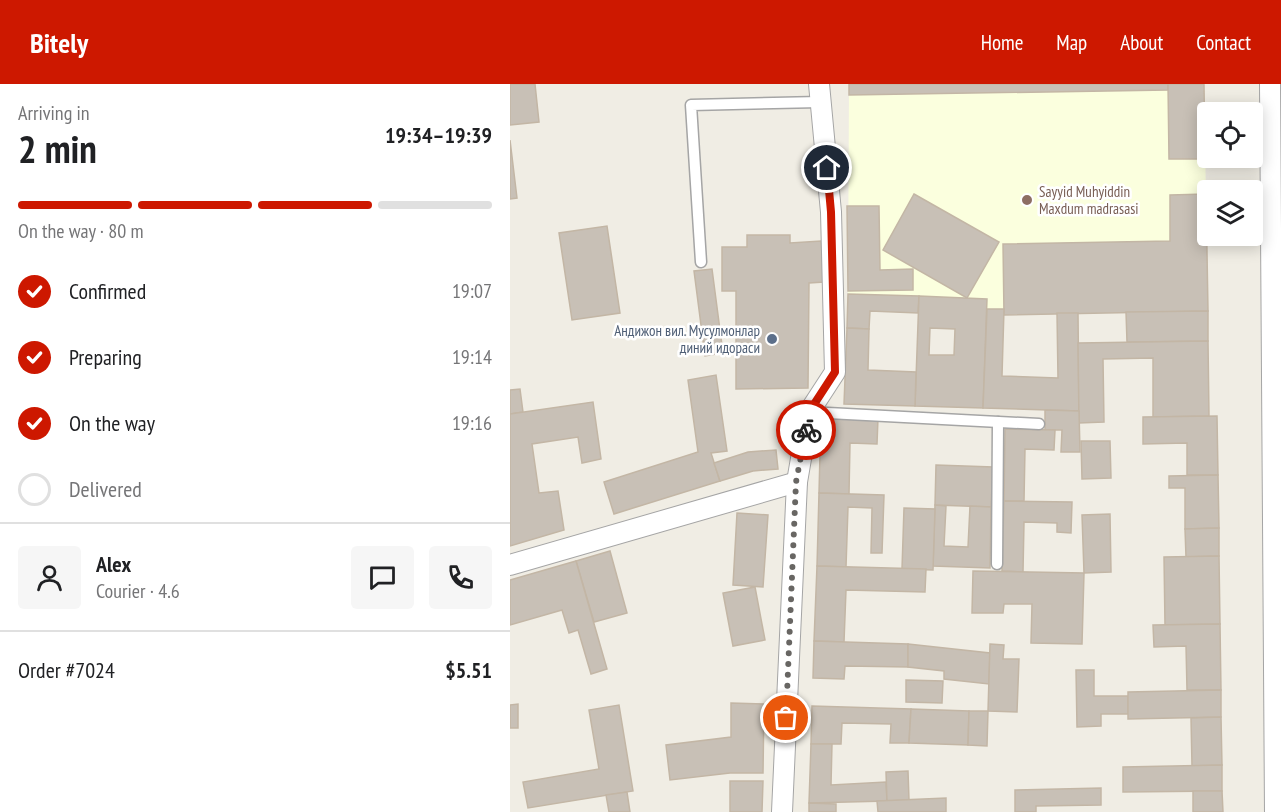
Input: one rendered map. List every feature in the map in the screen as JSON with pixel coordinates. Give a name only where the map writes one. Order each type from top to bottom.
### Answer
[{"type":"street","points":[[1270,84],[1275,812]]},
{"type":"street","points":[[782,812],[796,482],[809,412],[835,372],[831,212],[820,93]]},
{"type":"street","points":[[510,565],[796,482]]},
{"type":"lane","points":[[701,262],[691,105],[820,93]]},
{"type":"lane","points":[[809,412],[1039,424]]},
{"type":"lane","points":[[996,564],[998,422]]},
{"type":"shaded area","name":"Sayyid Muhyiddin Maxdum madrasasi","points":[[849,84],[1204,84],[1204,102],[1197,102],[1197,168],[1205,168],[1206,180],[1197,180],[1197,246],[1207,246],[1208,311],[987,309],[987,299],[848,294]]},
{"type":"building","points":[[510,84],[535,84],[539,122],[510,125]]},
{"type":"building","points":[[849,84],[1168,84],[1168,90],[849,95]]},
{"type":"building","points":[[1168,84],[1204,84],[1204,102],[1197,102],[1197,159],[1169,159]]},
{"type":"building","points":[[510,140],[517,198],[510,199]]},
{"type":"building","points":[[914,194],[999,242],[967,298],[883,250]]},
{"type":"building","points":[[1197,194],[1197,246],[1207,246],[1208,311],[1004,315],[1003,244],[1170,241],[1170,195]]},
{"type":"building","points":[[847,206],[879,206],[880,270],[913,269],[913,290],[848,291]]},
{"type":"building","points":[[607,226],[620,313],[572,320],[559,233]]},
{"type":"building","name":"Андижон вил. Мусулмонлар диний идораси","points":[[747,235],[790,235],[790,243],[821,241],[824,282],[809,283],[808,388],[736,389],[736,291],[722,291],[722,247],[747,247]]},
{"type":"building","points":[[712,269],[723,353],[705,356],[694,271]]},
{"type":"building","points":[[848,294],[919,296],[918,313],[870,311],[869,329],[847,328]]},
{"type":"building","points":[[919,296],[987,299],[983,408],[915,406]],"holes":[[[930,328],[955,329],[954,355],[929,355]]]},
{"type":"building","points":[[987,309],[1004,309],[1002,376],[1058,378],[1057,313],[1078,313],[1079,411],[983,408]]},
{"type":"building","points":[[1208,311],[1208,341],[1127,342],[1126,312]]},
{"type":"building","points":[[847,328],[869,329],[868,370],[916,372],[915,406],[844,404]]},
{"type":"building","points":[[1208,341],[1209,416],[1153,417],[1153,358],[1103,359],[1104,422],[1079,423],[1078,343]]},
{"type":"building","points":[[716,375],[727,451],[711,453],[720,481],[614,514],[604,482],[698,452],[688,380]]},
{"type":"building","points":[[520,389],[523,412],[510,414],[510,390]]},
{"type":"building","points":[[593,402],[601,459],[582,463],[578,437],[532,444],[539,493],[558,491],[564,530],[510,546],[510,414]]},
{"type":"building","points":[[1045,410],[1079,411],[1080,452],[1061,452],[1062,430],[1045,430]]},
{"type":"building","points":[[821,416],[878,418],[877,444],[850,443],[849,494],[819,493]]},
{"type":"building","points":[[1217,416],[1218,475],[1187,475],[1187,443],[1143,444],[1143,417]]},
{"type":"building","points":[[1005,429],[1055,430],[1054,450],[1025,449],[1024,501],[1004,501]]},
{"type":"building","points":[[1081,441],[1110,441],[1111,478],[1082,479]]},
{"type":"building","points":[[776,450],[778,469],[753,471],[720,481],[714,463],[748,452]]},
{"type":"building","points":[[936,465],[993,467],[991,507],[935,505]]},
{"type":"building","points":[[1218,475],[1219,528],[1185,529],[1185,488],[1169,488],[1169,476]]},
{"type":"building","points":[[819,493],[884,495],[882,553],[871,553],[872,508],[848,507],[846,567],[817,566]]},
{"type":"building","points":[[1004,501],[1072,502],[1071,533],[1057,532],[1057,523],[1024,522],[1023,572],[1002,571]]},
{"type":"building","points":[[935,505],[946,506],[944,546],[968,547],[970,506],[991,507],[990,568],[933,566]]},
{"type":"building","points":[[904,508],[935,509],[933,570],[902,569]]},
{"type":"building","points":[[737,513],[768,515],[763,587],[733,585]]},
{"type":"building","points":[[1110,514],[1111,572],[1084,573],[1082,515]]},
{"type":"building","points":[[1219,528],[1219,556],[1186,557],[1185,529]]},
{"type":"building","points":[[610,551],[627,613],[594,622],[576,561]]},
{"type":"building","points":[[1219,556],[1220,624],[1165,625],[1164,557]]},
{"type":"building","points":[[576,561],[607,669],[591,674],[578,630],[569,633],[562,610],[510,625],[510,580]]},
{"type":"building","points":[[817,566],[926,569],[925,592],[846,590],[844,642],[814,641]]},
{"type":"building","points":[[973,571],[1084,573],[1082,644],[1031,643],[1032,604],[1004,604],[1003,613],[972,613]]},
{"type":"building","points":[[755,587],[765,640],[733,646],[723,593]]},
{"type":"building","points":[[1220,624],[1221,690],[1187,690],[1186,646],[1154,647],[1153,625]]},
{"type":"building","points":[[814,641],[908,644],[908,667],[845,666],[844,679],[813,678]]},
{"type":"building","points":[[908,644],[990,653],[989,684],[944,679],[944,671],[908,667]]},
{"type":"building","points":[[990,644],[1004,645],[1003,659],[1019,659],[1017,712],[988,711]]},
{"type":"building","points":[[1076,670],[1094,670],[1094,696],[1128,696],[1128,714],[1101,714],[1101,726],[1077,727]]},
{"type":"building","points":[[906,680],[943,681],[942,703],[906,702]]},
{"type":"building","points":[[1221,690],[1221,717],[1128,719],[1128,692]]},
{"type":"building","points":[[731,703],[764,704],[763,773],[730,773],[670,780],[666,745],[731,737]]},
{"type":"building","points":[[518,704],[518,728],[510,728],[510,705]]},
{"type":"building","points":[[619,705],[633,791],[528,808],[523,782],[599,769],[589,710]]},
{"type":"building","points":[[812,706],[911,709],[909,743],[890,743],[891,724],[842,723],[841,744],[811,744]]},
{"type":"building","points":[[911,709],[969,711],[968,745],[909,743]]},
{"type":"building","points":[[969,711],[988,711],[987,746],[968,745]]},
{"type":"building","points":[[1221,717],[1222,765],[1192,766],[1191,718]]},
{"type":"building","points":[[811,744],[832,744],[831,785],[886,782],[887,801],[809,803]]},
{"type":"building","points":[[1222,765],[1222,791],[1123,792],[1123,767]]},
{"type":"building","points":[[908,771],[909,800],[887,801],[886,772]]},
{"type":"building","points":[[730,781],[763,781],[762,812],[730,812]]},
{"type":"building","points":[[1101,788],[1101,805],[1036,806],[1036,812],[1015,812],[1015,790]]},
{"type":"building","points":[[1193,791],[1222,791],[1223,812],[1193,812]]},
{"type":"building","points":[[627,792],[630,812],[609,812],[606,795]]},
{"type":"building","points":[[946,798],[946,812],[878,812],[877,801]]},
{"type":"building","points":[[809,803],[836,804],[836,812],[809,812]]},
{"type":"way so far","points":[[786,718],[796,482],[806,430]]},
{"type":"place","name":"Sayyid Muhyiddin Maxdum madrasasi","points":[[1027,200]]},
{"type":"place","name":"Андижон вил. Мусулмонлар диний идораси","points":[[772,339]]},
{"type":"route","points":[[806,430],[809,412],[835,372],[831,212],[827,168]]}]
